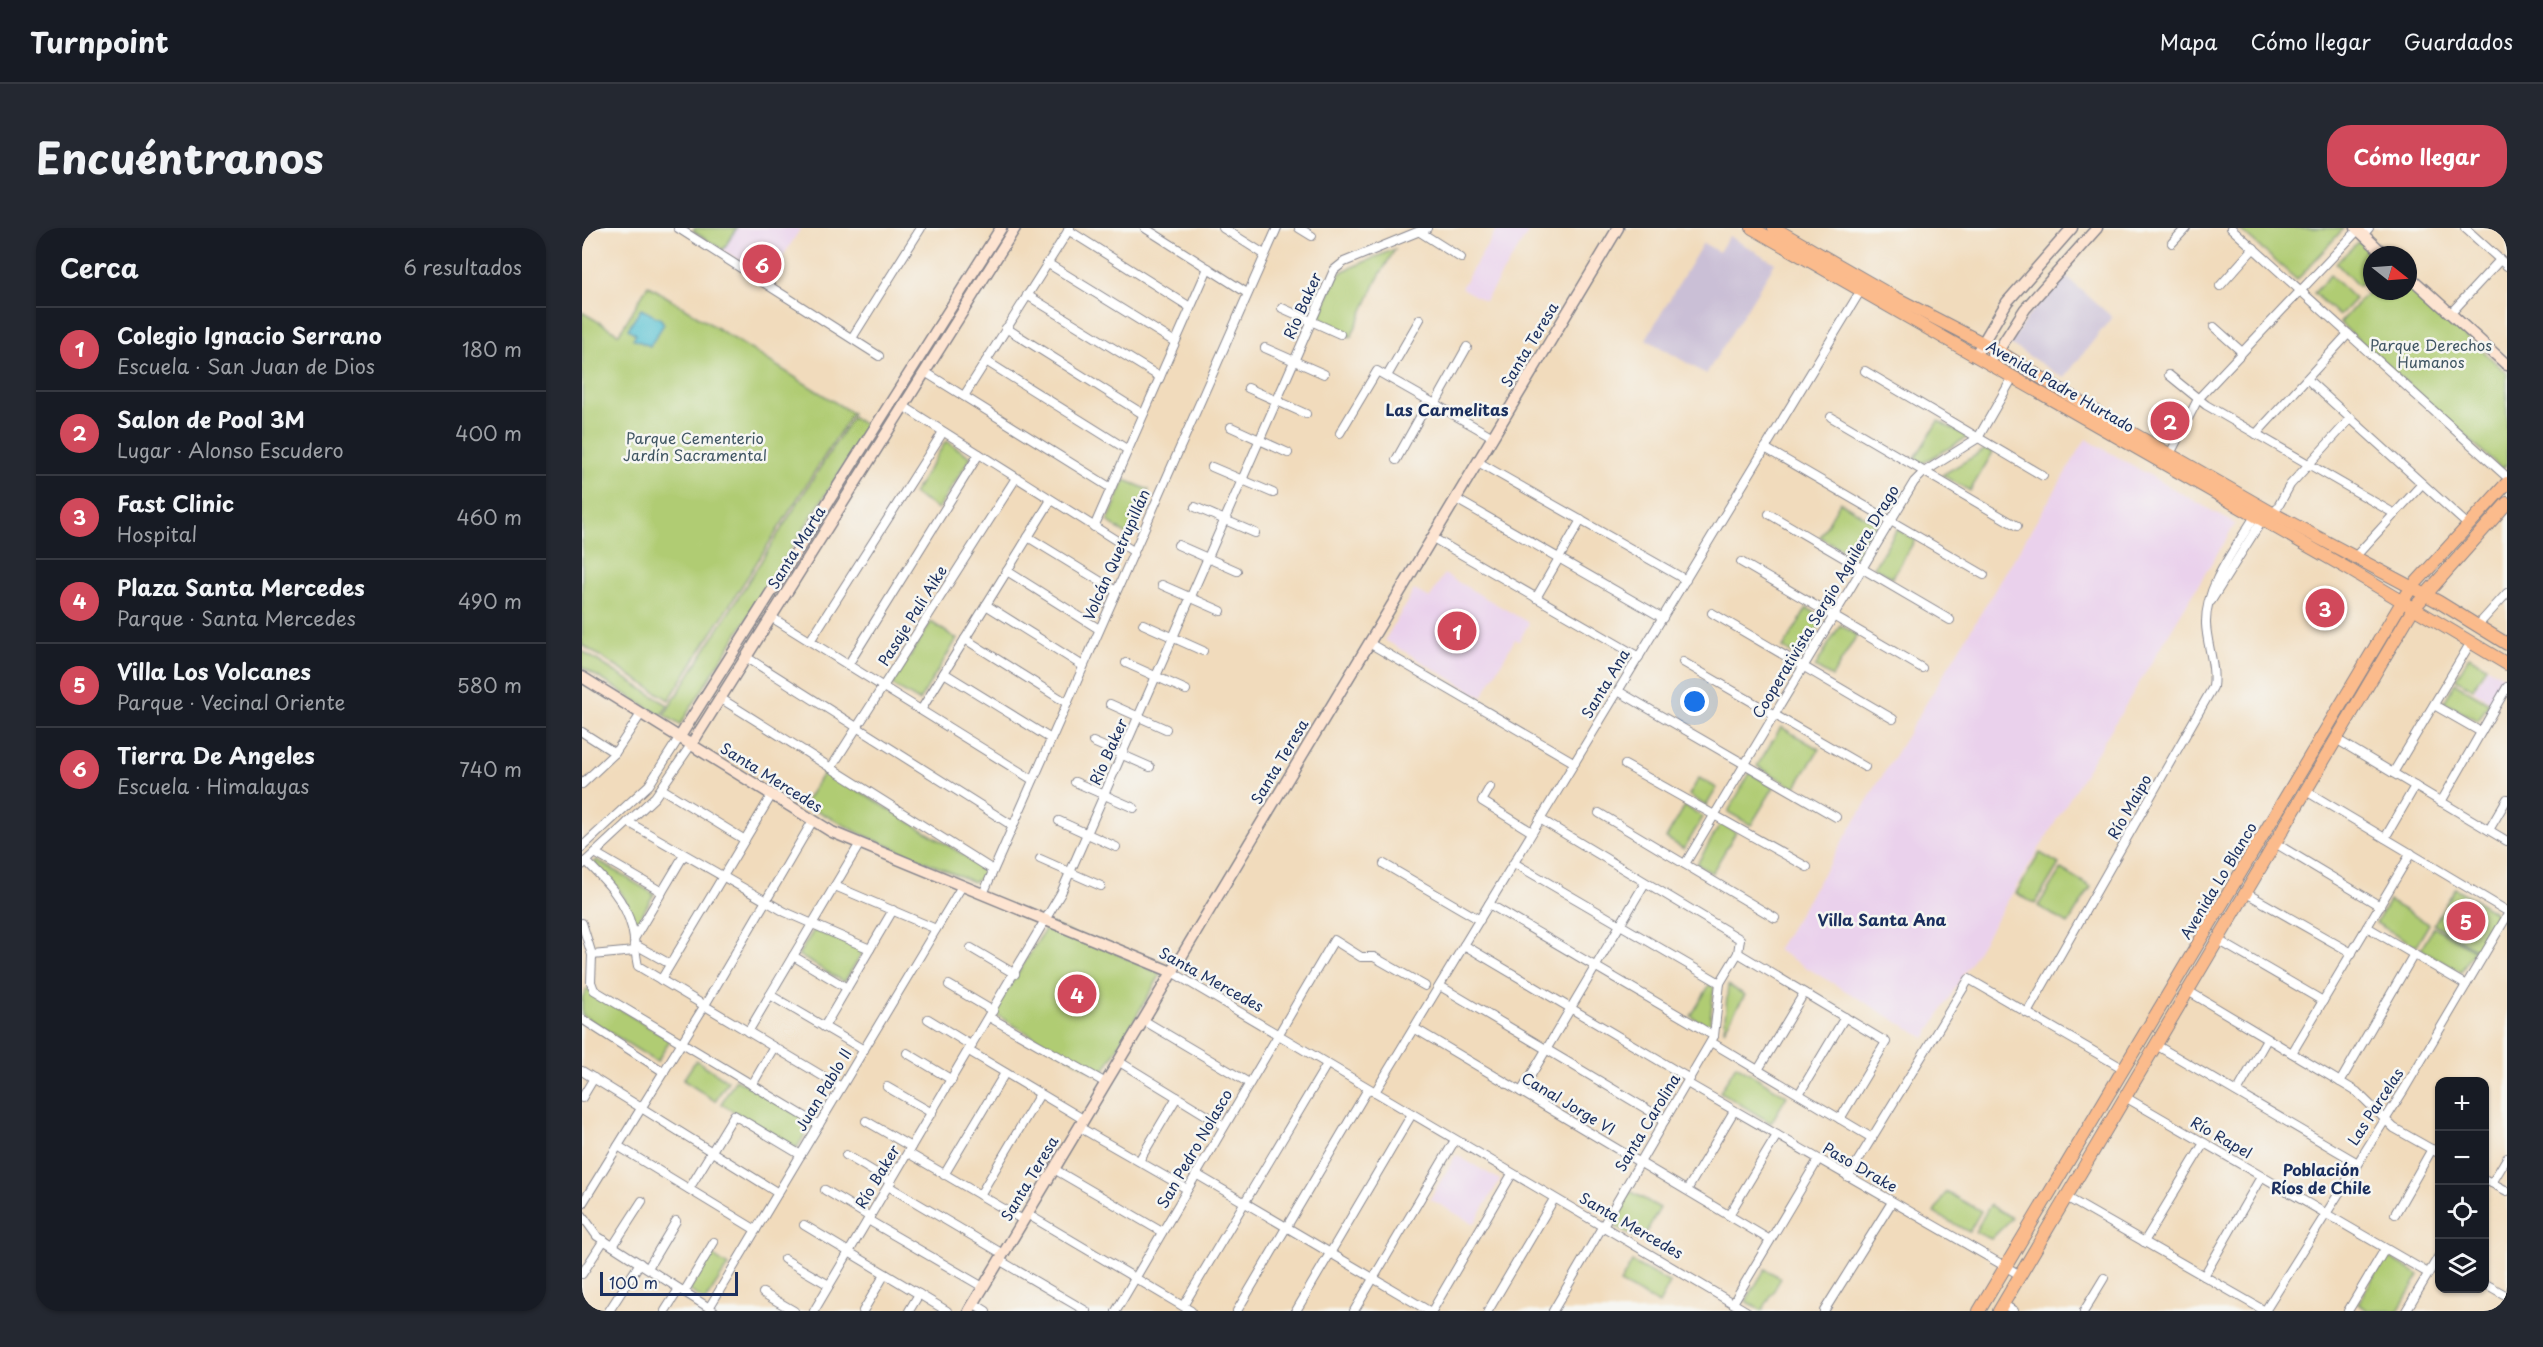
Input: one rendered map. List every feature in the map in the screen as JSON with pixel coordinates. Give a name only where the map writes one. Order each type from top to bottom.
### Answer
[{"type":"main road","name":"Avenida Padre Hurtado","points":[[1752,228],[1987,363],[2412,587],[2478,624],[2507,644]]},
{"type":"main road","name":"Avenida Padre Hurtado","points":[[1774,228],[1894,297],[1983,342],[2259,518],[2507,664]]},
{"type":"main road","name":"Avenida Lo Blanco","points":[[1979,1311],[2402,602],[2412,587],[2507,483]]},
{"type":"main road","name":"Avenida Lo Blanco","points":[[2001,1308],[2413,609],[2507,503]]},
{"type":"street","points":[[678,228],[879,356]]},
{"type":"street","name":"Santa Marta","points":[[585,844],[649,785],[1001,228]]},
{"type":"street","name":"Santa Marta","points":[[584,863],[662,789],[1015,228]]},
{"type":"street","points":[[1145,228],[1247,293]]},
{"type":"street","points":[[1223,228],[1264,254]]},
{"type":"street","name":"Volcán Quetrupillán","points":[[983,894],[1277,228]]},
{"type":"street","points":[[1299,228],[1312,236]]},
{"type":"street","name":"Santa Teresa","points":[[971,1307],[1618,228]]},
{"type":"street","points":[[1975,356],[2007,302],[2072,228]]},
{"type":"street","points":[[1987,363],[2034,299],[2097,228]]},
{"type":"street","points":[[2172,243],[2186,228]]},
{"type":"street","points":[[2232,228],[2507,477]]},
{"type":"street","points":[[2465,228],[2507,266]]},
{"type":"street","points":[[852,338],[917,229]]},
{"type":"street","points":[[964,396],[1069,229],[1190,307]]},
{"type":"street","points":[[1424,230],[1461,258]]},
{"type":"street","name":"Río Baker","points":[[814,1311],[1047,920],[1071,873],[1332,273],[1340,265],[1424,230]]},
{"type":"street","points":[[2168,459],[2198,399],[2300,290],[2361,230],[2376,246]]},
{"type":"street","points":[[2220,286],[2254,248]]},
{"type":"street","points":[[2450,314],[2500,260]]},
{"type":"street","points":[[1047,263],[1175,342]]},
{"type":"street","points":[[1094,527],[1208,268]]},
{"type":"street","points":[[2417,283],[2507,365]]},
{"type":"street","points":[[2019,287],[2028,288],[2034,299]]},
{"type":"street","name":"Santa Ana","points":[[1238,1311],[1371,1090],[1440,986],[1861,290]]},
{"type":"street","points":[[1027,295],[1160,377]]},
{"type":"street","points":[[1282,308],[1340,334]]},
{"type":"street","points":[[1387,376],[1420,319]]},
{"type":"street","points":[[2214,327],[2242,352]]},
{"type":"street","points":[[1006,328],[1143,414]]},
{"type":"street","points":[[2256,434],[2348,334]]},
{"type":"street","points":[[1396,460],[1467,347]]},
{"type":"street","points":[[1265,348],[1324,374]]},
{"type":"street","points":[[986,361],[1128,450]]},
{"type":"street","points":[[1340,434],[1377,370],[1493,437]]},
{"type":"street","points":[[1865,371],[2043,476]]},
{"type":"street","points":[[925,372],[1111,488]]},
{"type":"street","points":[[2169,375],[2198,399],[2395,514]]},
{"type":"street","name":"Cooperativista Sergio Aguilera Drago","points":[[1684,864],[1914,482],[1924,472],[1978,438],[2013,377]]},
{"type":"street","points":[[2307,379],[2468,525]]},
{"type":"street","points":[[1248,388],[1306,414]]},
{"type":"street","points":[[903,406],[1133,551]]},
{"type":"street","points":[[1831,417],[2017,526]]},
{"type":"street","points":[[2274,514],[2287,488],[2350,418]]},
{"type":"street","points":[[1231,427],[1288,453]]},
{"type":"street","points":[[810,641],[943,432]]},
{"type":"street","points":[[1766,448],[1984,575]]},
{"type":"street","points":[[848,665],[979,454]]},
{"type":"street","points":[[1478,462],[1686,580]]},
{"type":"street","points":[[1212,467],[1273,493]]},
{"type":"street","name":"Pasaje Pali Aike","points":[[831,768],[1016,478]]},
{"type":"street","points":[[2354,558],[2422,484]]},
{"type":"street","points":[[921,710],[1052,500]]},
{"type":"street","points":[[1456,500],[1663,618]]},
{"type":"street","points":[[1196,507],[1255,533]]},
{"type":"street","points":[[1768,514],[1950,620]]},
{"type":"street","name":"Río Maipo","points":[[2027,1013],[2213,687],[2215,674],[2206,627],[2208,604],[2214,586],[2259,518]]},
{"type":"street","points":[[1536,598],[1581,520]]},
{"type":"street","points":[[1028,537],[1116,591]]},
{"type":"street","points":[[1433,538],[1639,657]]},
{"type":"street","points":[[1178,545],[1237,571]]},
{"type":"street","points":[[1741,562],[1922,668]]},
{"type":"street","points":[[1007,571],[1099,629]]},
{"type":"street","points":[[1162,585],[1221,611]]},
{"type":"street","points":[[2478,624],[2507,593]]},
{"type":"street","points":[[986,605],[1083,666]]},
{"type":"street","points":[[1712,613],[1893,719]]},
{"type":"street","points":[[771,616],[1033,780]]},
{"type":"street","points":[[1143,624],[1203,651]]},
{"type":"street","points":[[965,639],[1067,703]]},
{"type":"street","points":[[2393,773],[2471,642]]},
{"type":"street","points":[[1369,643],[1575,763]]},
{"type":"street","points":[[746,657],[1013,826]]},
{"type":"street","points":[[1683,662],[1865,767]]},
{"type":"street","points":[[1126,663],[1186,690]]},
{"type":"street","points":[[944,673],[1051,739]]},
{"type":"street","name":"Santa Mercedes","points":[[582,677],[812,822],[859,845],[1172,972],[1746,1311]]},
{"type":"street","points":[[2441,802],[2507,687]]},
{"type":"street","points":[[1618,691],[1836,817]]},
{"type":"street","points":[[720,698],[993,870]]},
{"type":"street","points":[[1110,704],[1166,729]]},
{"type":"street","points":[[2434,705],[2481,732]]},
{"type":"street","points":[[582,784],[615,753],[641,714]]},
{"type":"street","points":[[582,732],[615,753]]},
{"type":"street","points":[[2336,740],[2507,841]]},
{"type":"street","points":[[1093,742],[1150,767]]},
{"type":"street","points":[[1625,765],[1807,867]]},
{"type":"street","points":[[1075,782],[1134,808]]},
{"type":"street","points":[[2385,838],[2415,786]]},
{"type":"street","points":[[1490,787],[1482,801],[1532,832]]},
{"type":"street","points":[[662,789],[745,840]]},
{"type":"street","points":[[2306,791],[2507,911]]},
{"type":"street","points":[[661,980],[771,796]]},
{"type":"street","points":[[2489,830],[2507,799]]},
{"type":"street","points":[[1599,813],[1775,918]]},
{"type":"street","points":[[1521,1092],[1645,883],[1540,819]]},
{"type":"street","points":[[1059,821],[1116,847]]},
{"type":"street","points":[[628,822],[766,901],[812,925],[870,949]]},
{"type":"street","points":[[582,1204],[705,1005],[812,822]]},
{"type":"street","points":[[582,834],[585,844]]},
{"type":"street","points":[[2275,843],[2380,906]]},
{"type":"street","points":[[748,1032],[859,845]]},
{"type":"street","points":[[595,853],[662,892]]},
{"type":"street","points":[[2292,1053],[2411,853]]},
{"type":"street","points":[[634,945],[684,855]]},
{"type":"street","points":[[1040,859],[1101,886]]},
{"type":"street","points":[[584,863],[620,898],[630,920],[638,966],[841,1087]]},
{"type":"street","points":[[1514,863],[1720,983]]},
{"type":"street","points":[[1384,864],[1479,920]]},
{"type":"street","name":"Santa Carolina","points":[[1553,1311],[1713,1039],[1720,983],[1738,953],[1740,939],[1645,883]]},
{"type":"street","points":[[835,886],[936,929]]},
{"type":"street","name":"Juan Pablo II","points":[[712,1310],[756,1230],[962,886]]},
{"type":"street","points":[[2246,892],[2352,953]]},
{"type":"street","points":[[1489,904],[1872,1138]]},
{"type":"street","points":[[824,1027],[892,910]]},
{"type":"street","name":"Las Parcelas","points":[[2265,1311],[2507,916]]},
{"type":"street","points":[[582,923],[592,955],[591,982],[594,990],[819,1125]]},
{"type":"street","points":[[2367,927],[2466,985]]},
{"type":"street","name":"San Pedro Nolasco","points":[[1116,1311],[1334,940],[1361,957],[1374,957],[1425,986]]},
{"type":"street","points":[[2218,940],[2323,1001]]},
{"type":"street","points":[[592,955],[634,945],[670,964]]},
{"type":"street","name":"Paso Drake","points":[[1464,945],[1571,1008],[1776,1136],[2020,1275]]},
{"type":"street","points":[[971,948],[1015,974]]},
{"type":"street","points":[[1738,953],[1886,1042],[1840,1119]]},
{"type":"street","points":[[2340,1082],[2414,954]]},
{"type":"street","points":[[793,956],[847,988]]},
{"type":"street","points":[[1848,1177],[1969,979],[2124,1069]]},
{"type":"street","points":[[949,985],[991,1014],[1106,1083]]},
{"type":"street","points":[[1440,986],[1665,1120]]},
{"type":"street","points":[[2188,991],[2368,1100],[2398,1131],[2435,1150]]},
{"type":"street","points":[[1758,1070],[1804,993]]},
{"type":"street","points":[[770,995],[864,1050]]},
{"type":"street","points":[[1799,1094],[1845,1017]]},
{"type":"street","points":[[582,1019],[664,1072]]},
{"type":"street","points":[[928,1019],[1138,1161],[1187,1190]]},
{"type":"street","points":[[1143,1020],[1249,1083]]},
{"type":"street","name":"Canal Jorge VI","points":[[1414,1028],[1770,1240]]},
{"type":"street","points":[[2237,1092],[2267,1039]]},
{"type":"street","points":[[2156,1045],[2356,1162]]},
{"type":"street","points":[[752,1085],[774,1047]]},
{"type":"street","points":[[907,1053],[952,1080]]},
{"type":"street","points":[[1118,1061],[1224,1126]]},
{"type":"street","points":[[1183,1306],[1327,1064]]},
{"type":"street","points":[[582,1071],[778,1193]]},
{"type":"street","points":[[944,1175],[1005,1073]]},
{"type":"street","points":[[582,1098],[594,1078]]},
{"type":"street","points":[[887,1087],[932,1113]]},
{"type":"street","points":[[980,1195],[1040,1094]]},
{"type":"street","points":[[1138,1161],[1177,1097]]},
{"type":"street","name":"Río Rapel","points":[[2125,1098],[2428,1274]]},
{"type":"street","points":[[1687,1190],[1734,1111]]},
{"type":"street","points":[[1296,1311],[1412,1114]]},
{"type":"street","points":[[688,1189],[734,1115],[801,1155]]},
{"type":"street","points":[[866,1121],[944,1175],[1025,1217],[1191,1311]]},
{"type":"street","points":[[1729,1215],[1776,1136]]},
{"type":"street","points":[[1354,1311],[1455,1140]]},
{"type":"street","points":[[2144,1242],[2204,1143]]},
{"type":"street","points":[[618,1146],[756,1230]]},
{"type":"street","points":[[2395,1214],[2435,1153]]},
{"type":"street","points":[[846,1155],[1086,1311]]},
{"type":"street","points":[[2489,1180],[2507,1158]]},
{"type":"street","points":[[1733,1303],[1818,1160]]},
{"type":"street","points":[[1054,1169],[1162,1232]]},
{"type":"street","points":[[1196,1174],[1430,1311],[1512,1174]]},
{"type":"street","points":[[2204,1276],[2261,1177]]},
{"type":"street","points":[[2489,1182],[2507,1191]]},
{"type":"street","points":[[825,1190],[983,1287]]},
{"type":"street","points":[[2066,1197],[2265,1311]]},
{"type":"street","points":[[1488,1311],[1554,1199]]},
{"type":"street","points":[[613,1246],[642,1201]]},
{"type":"street","points":[[1824,1311],[1892,1202]]},
{"type":"street","points":[[582,1215],[591,1230],[604,1240],[712,1310]]},
{"type":"street","points":[[648,1269],[676,1221]]},
{"type":"street","points":[[804,1225],[947,1311]]},
{"type":"street","points":[[582,1274],[604,1240]]},
{"type":"street","points":[[665,1311],[714,1242]]},
{"type":"street","points":[[2348,1311],[2385,1249]]},
{"type":"street","points":[[784,1259],[829,1285]]},
{"type":"street","points":[[609,1311],[640,1263]]},
{"type":"street","points":[[2406,1311],[2435,1263]]},
{"type":"street","points":[[863,1311],[885,1274]]},
{"type":"street","points":[[2084,1311],[2104,1278]]},
{"type":"street","points":[[2489,1286],[2507,1296]]},
{"type":"street","points":[[763,1293],[794,1311]]},
{"type":"street","points":[[909,1311],[919,1294]]},
{"type":"street","points":[[971,1307],[986,1311]]},
{"type":"street","points":[[2001,1308],[2014,1311]]},
{"type":"shaded area","points":[[737,228],[801,228],[769,278],[723,250]]},
{"type":"shaded area","points":[[1498,228],[1531,228],[1485,301],[1461,288]]},
{"type":"shaded area","points":[[1729,236],[1775,263],[1706,374],[1646,339],[1703,243],[1719,252]]},
{"type":"shaded area","points":[[2065,276],[2112,317],[2064,378],[2010,344],[2027,317]]},
{"type":"shaded area","points":[[2086,439],[2235,524],[1925,1038],[1777,950]]},
{"type":"shaded area","points":[[1444,574],[1529,623],[1519,641],[1515,639],[1482,697],[1385,640],[1414,590],[1430,598]]},
{"type":"shaded area","points":[[2487,667],[2507,678],[2494,703],[2474,691]]},
{"type":"shaded area","points":[[1456,1155],[1500,1180],[1474,1224],[1430,1199]]},
{"type":"green space","points":[[695,228],[737,228],[723,250],[693,231]]},
{"type":"green space","points":[[2238,228],[2344,228],[2297,280]]},
{"type":"green space","points":[[2359,241],[2364,246],[2363,281],[2358,286],[2336,263]]},
{"type":"green space","points":[[1395,249],[1377,280],[1351,337],[1318,321],[1335,279],[1343,271]]},
{"type":"green space","points":[[2330,275],[2355,299],[2339,316],[2314,293]]},
{"type":"green space","name":"Parque Cementerio Jardín Sacramental","points":[[648,285],[852,413],[669,700],[582,645],[582,312],[619,334]]},
{"type":"green space","name":"Parque Derechos Humanos","points":[[2417,291],[2507,373],[2507,464],[2502,469],[2340,323],[2363,297],[2363,300],[2417,300]]},
{"type":"green space","points":[[852,417],[868,427],[680,725],[664,715]]},
{"type":"green space","points":[[1938,421],[1968,437],[1923,463],[1915,458]]},
{"type":"green space","points":[[946,441],[971,457],[938,509],[913,494]]},
{"type":"green space","points":[[1986,449],[1993,452],[1970,491],[1942,475]]},
{"type":"green space","points":[[1125,480],[1149,490],[1129,537],[1108,521]]},
{"type":"green space","points":[[1840,502],[1877,524],[1858,559],[1820,537]]},
{"type":"green space","points":[[1897,529],[1915,540],[1892,578],[1874,567]]},
{"type":"green space","points":[[1807,608],[1824,618],[1800,658],[1783,648]]},
{"type":"green space","points":[[931,622],[957,639],[919,701],[892,685]]},
{"type":"green space","points":[[1840,625],[1857,635],[1832,677],[1815,667]]},
{"type":"green space","points":[[582,651],[668,705],[661,716],[582,667]]},
{"type":"green space","points":[[2469,656],[2486,666],[2473,689],[2456,679]]},
{"type":"green space","points":[[2455,683],[2489,703],[2478,721],[2444,702]]},
{"type":"green space","points":[[1781,727],[1819,749],[1795,788],[1757,766]]},
{"type":"green space","points":[[825,770],[985,868],[980,879],[973,882],[859,833],[804,804]]},
{"type":"green space","points":[[1750,773],[1774,787],[1751,825],[1728,812]]},
{"type":"green space","points":[[1699,778],[1717,788],[1706,806],[1689,795]]},
{"type":"green space","points":[[1685,806],[1703,817],[1684,849],[1666,838]]},
{"type":"green space","points":[[1721,823],[1736,832],[1712,873],[1697,864]]},
{"type":"green space","points":[[2040,853],[2059,864],[2035,904],[2016,893]]},
{"type":"green space","points":[[597,860],[654,894],[634,928],[625,899],[594,863]]},
{"type":"green space","points":[[2061,869],[2091,887],[2068,924],[2038,906]]},
{"type":"green space","points":[[2455,888],[2496,913],[2497,919],[2478,951],[2434,924]]},
{"type":"green space","points":[[2389,901],[2429,924],[2416,946],[2376,923]]},
{"type":"green space","points":[[1049,923],[1161,974],[1101,1076],[993,1013]]},
{"type":"green space","points":[[2434,927],[2474,950],[2461,972],[2421,949]]},
{"type":"green space","points":[[814,930],[864,950],[844,982],[798,955]]},
{"type":"green space","points":[[1710,984],[1714,987],[1709,1028],[1691,1016]]},
{"type":"green space","points":[[1728,985],[1745,995],[1724,1030]]},
{"type":"green space","points":[[587,989],[670,1040],[657,1062],[582,1015],[582,998]]},
{"type":"green space","points":[[696,1060],[728,1081],[715,1101],[683,1080]]},
{"type":"green space","points":[[1736,1065],[1787,1096],[1771,1123],[1720,1092]]},
{"type":"green space","points":[[736,1079],[812,1123],[797,1148],[721,1104]]},
{"type":"green space","points":[[1630,1191],[1660,1208],[1641,1241],[1611,1224]]},
{"type":"green space","points":[[1946,1192],[1981,1211],[1969,1232],[1934,1213]]},
{"type":"green space","points":[[1990,1205],[2012,1218],[1991,1239],[1975,1232]]},
{"type":"green space","points":[[712,1255],[728,1266],[705,1301],[689,1290]]},
{"type":"green space","points":[[2386,1255],[2419,1275],[2398,1311],[2369,1311],[2358,1304]]},
{"type":"green space","points":[[1632,1262],[1670,1283],[1659,1304],[1620,1283]]},
{"type":"green space","points":[[1765,1269],[1781,1278],[1762,1311],[1746,1301]]},
{"type":"water","points":[[641,309],[661,319],[664,324],[650,346],[633,339],[636,334],[628,329]]},
{"type":"place","name":"Tierra De Angeles","points":[[762,264]]},
{"type":"place","name":"Salon de Pool 3M","points":[[2170,421]]},
{"type":"place","name":"Fast Clinic","points":[[2325,608]]},
{"type":"place","name":"Colegio Ignacio Serrano","points":[[1457,631]]},
{"type":"place","name":"Villa Los Volcanes","points":[[2466,921]]},
{"type":"place","name":"Plaza Santa Mercedes","points":[[1077,994]]},
{"type":"district","name":"Las Carmelitas","points":[[1447,410]]},
{"type":"district","name":"Villa Santa Ana","points":[[1882,920]]},
{"type":"district","name":"Población Ríos de Chile","points":[[2321,1179]]}]
